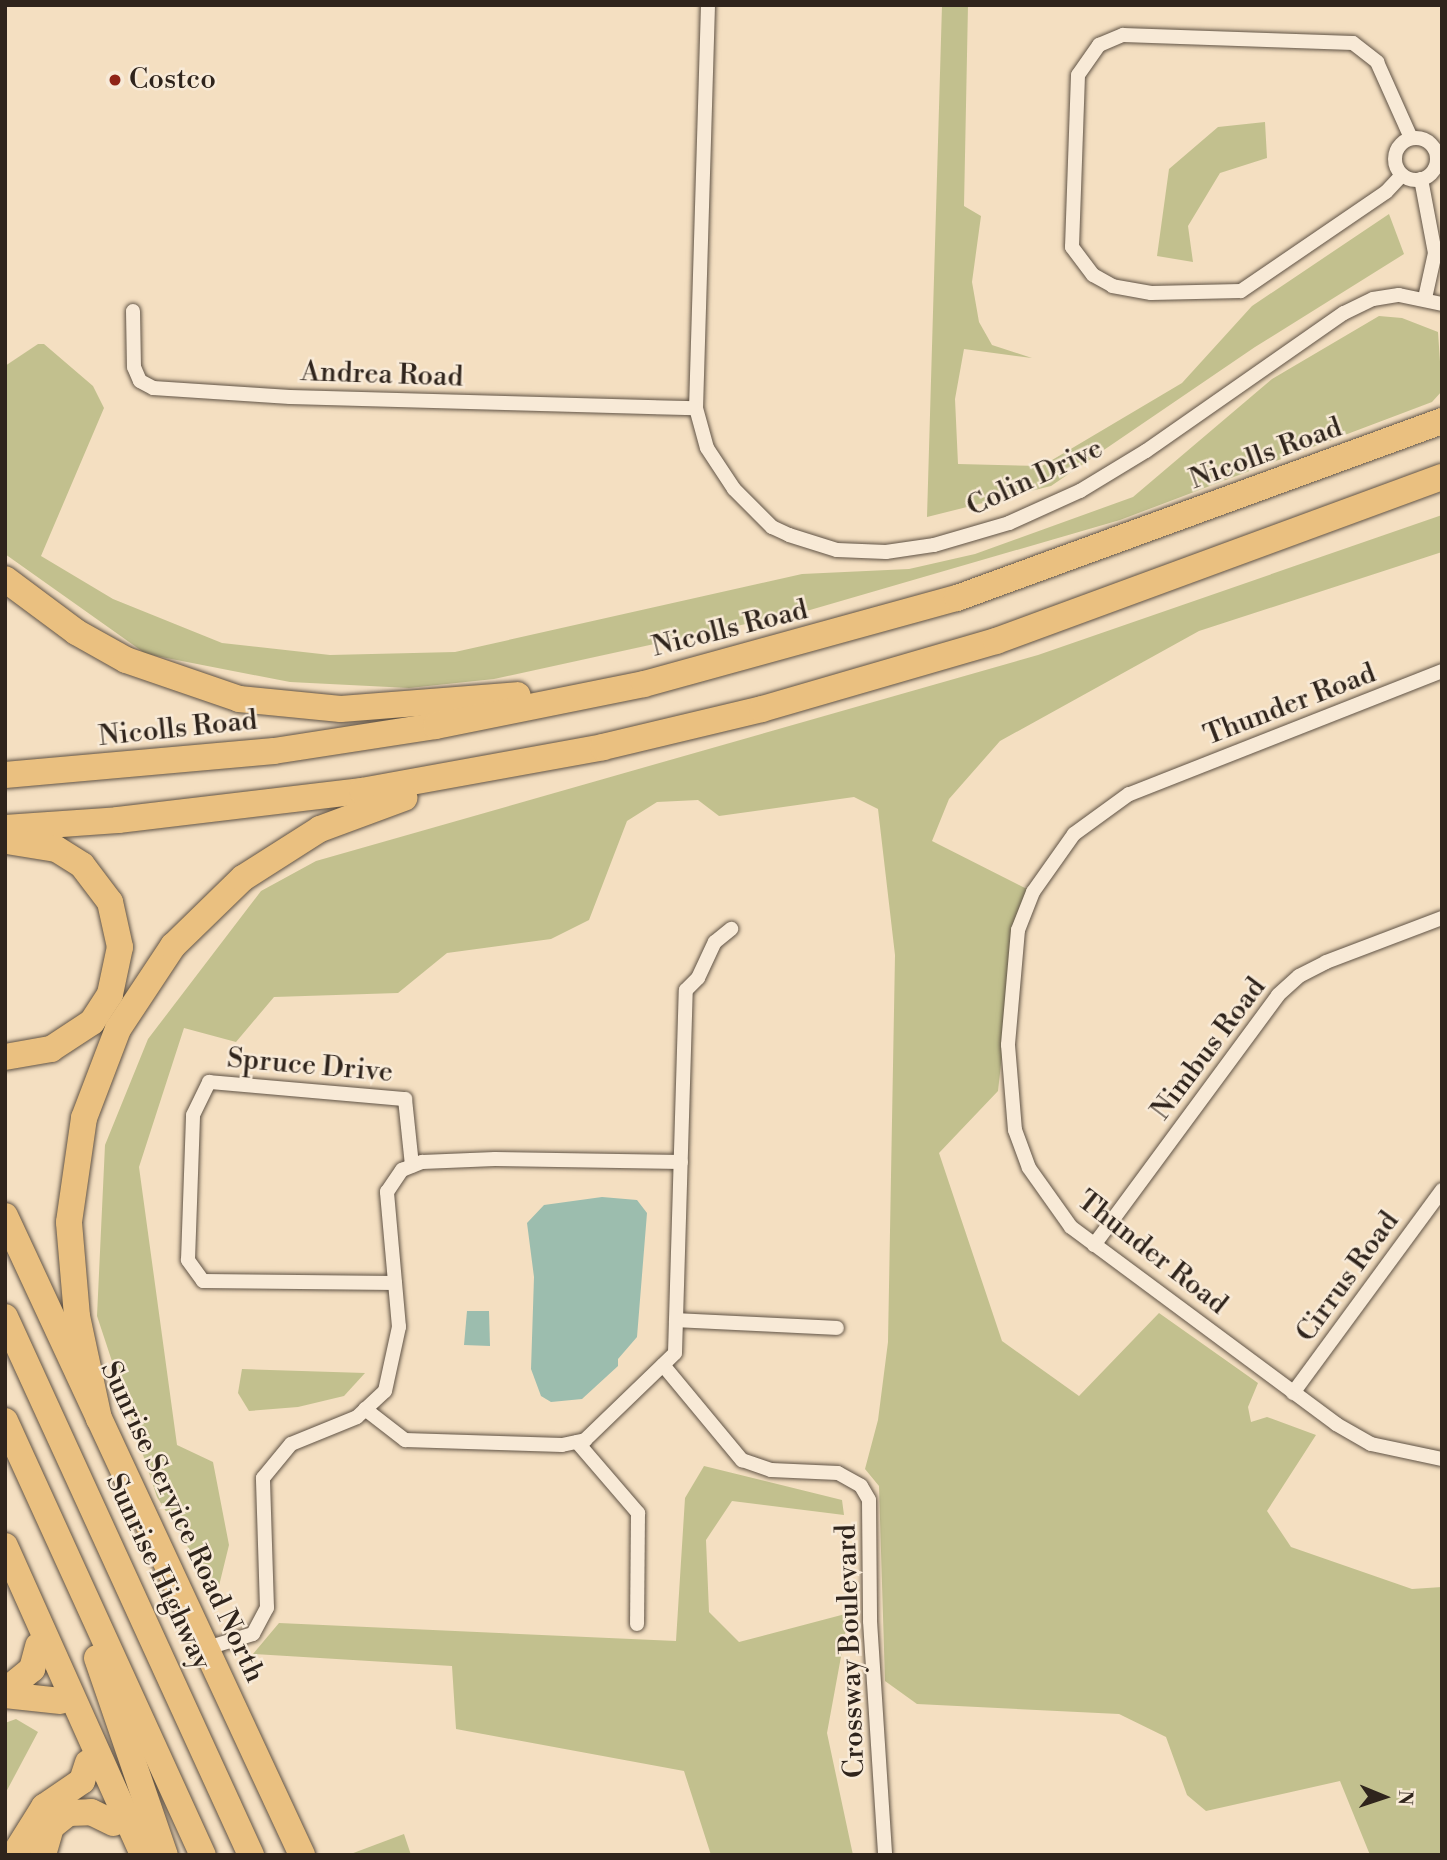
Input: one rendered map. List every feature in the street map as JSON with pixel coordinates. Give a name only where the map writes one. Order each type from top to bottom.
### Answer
[{"type":"highway","points":[[1381,444],[1442,408]]},
{"type":"highway","name":"Nicolls Road","points":[[5,775],[274,751],[449,724],[644,684],[957,598],[1442,421]]},
{"type":"highway","points":[[5,828],[281,802],[523,763],[748,712],[918,666],[1148,588],[1442,477]]},
{"type":"highway","points":[[1374,503],[1442,490]]},
{"type":"highway","points":[[5,579],[76,632],[126,660],[239,699],[341,709],[644,684]]},
{"type":"highway","points":[[99,1419],[72,1284],[72,1187],[93,1087],[134,1001],[194,923],[243,878],[294,843],[374,807],[523,763]]},
{"type":"highway","points":[[5,841],[41,844],[82,865],[110,902],[120,947],[110,994],[92,1022],[51,1049],[5,1057]]},
{"type":"highway","name":"Sunrise Service Road North","points":[[5,1216],[302,1855]]},
{"type":"highway","name":"Sunrise Highway","points":[[5,1317],[251,1855]]},
{"type":"highway","points":[[5,1421],[202,1855]]},
{"type":"highway","points":[[59,1536],[165,1855]]},
{"type":"highway","points":[[5,1546],[143,1855]]},
{"type":"highway","points":[[5,1572],[128,1855]]},
{"type":"highway","points":[[5,1693],[32,1669],[38,1646]]},
{"type":"highway","points":[[5,1693],[61,1701]]},
{"type":"highway","points":[[13,1855],[44,1807],[82,1781],[88,1763]]},
{"type":"highway","points":[[43,1855],[47,1833],[68,1814],[91,1812],[114,1823]]},
{"type":"street","name":"Colin Drive","points":[[708,5],[696,408],[700,430],[719,467],[752,509],[772,527],[837,550],[916,548],[1009,523],[1080,491],[1146,451],[1344,313],[1387,296],[1425,298],[1442,304]]},
{"type":"street","points":[[1402,175],[1386,192],[1241,291],[1151,293],[1113,286],[1093,275],[1072,247],[1077,75],[1099,45],[1123,35],[1353,43],[1377,62],[1411,138]]},
{"type":"street","points":[[1411,138],[1437,142],[1436,165],[1420,179]]},
{"type":"street","points":[[1402,175],[1395,153],[1411,138]]},
{"type":"street","points":[[1402,175],[1420,179]]},
{"type":"street","points":[[1420,179],[1435,253],[1425,298]]},
{"type":"street","name":"Andrea Road","points":[[133,310],[134,367],[140,381],[153,387],[304,397],[696,408]]},
{"type":"street","name":"Thunder Road","points":[[1442,671],[1129,794],[1074,834],[1033,892],[1018,930],[1011,974],[1009,1091],[1015,1130],[1029,1168],[1051,1203],[1094,1245],[1293,1393],[1371,1444],[1442,1459]]},
{"type":"street","name":"Nimbus Road","points":[[1094,1245],[1278,995],[1299,976],[1326,962],[1442,918]]},
{"type":"street","points":[[365,1409],[405,1440],[577,1442],[585,1440],[675,1353],[686,990],[698,978],[715,942],[731,929]]},
{"type":"street","name":"Spruce Drive","points":[[395,1283],[203,1281],[188,1260],[193,1115],[209,1082],[405,1099],[412,1166]]},
{"type":"street","points":[[207,1648],[253,1634],[267,1608],[263,1478],[291,1444],[365,1409],[385,1391],[400,1327],[387,1192],[402,1170],[412,1166],[495,1158],[681,1162]]},
{"type":"street","name":"Cirrus Road","points":[[1293,1393],[1442,1190]]},
{"type":"street","points":[[676,1320],[837,1328]]},
{"type":"street","name":"Crossway Boulevard","points":[[663,1365],[742,1460],[771,1470],[838,1473],[861,1486],[869,1500],[870,1621],[884,1855]]},
{"type":"street","points":[[577,1442],[638,1513],[636,1624]]},
{"type":"shaded area","points":[[942,5],[968,5],[964,206],[981,216],[972,282],[979,322],[992,345],[1032,358],[964,349],[955,399],[958,464],[1042,466],[1182,383],[1252,306],[1389,214],[1404,254],[1255,347],[1051,486],[927,517]]},
{"type":"shaded area","points":[[1265,122],[1267,158],[1220,173],[1188,226],[1193,262],[1157,256],[1169,169],[1218,127]]},
{"type":"shaded area","points":[[1379,316],[1402,318],[1438,332],[1442,391],[1432,402],[1120,520],[810,610],[494,679],[409,688],[290,682],[146,654],[5,554],[5,366],[38,344],[44,344],[93,386],[104,408],[41,556],[113,599],[222,643],[330,655],[455,652],[802,574],[909,569],[975,554],[1133,497],[1272,379]]},
{"type":"shaded area","points":[[1442,515],[1442,552],[1199,631],[1000,741],[949,799],[932,841],[1027,889],[1017,919],[998,1091],[939,1153],[1002,1341],[1079,1396],[1159,1313],[1258,1383],[1248,1407],[1251,1422],[1267,1417],[1316,1435],[1267,1511],[1291,1547],[1412,1589],[1442,1587],[1442,1855],[1370,1855],[1340,1781],[1206,1811],[1187,1795],[1166,1737],[1119,1714],[917,1704],[885,1681],[879,1486],[865,1469],[878,1420],[888,1342],[895,955],[878,809],[854,797],[719,816],[698,800],[657,802],[627,821],[589,920],[551,939],[447,953],[398,993],[274,997],[236,1042],[184,1028],[139,1167],[177,1445],[213,1462],[229,1545],[217,1594],[157,1497],[97,1316],[105,1145],[148,1039],[261,891],[316,861],[1038,655]]},
{"type":"shaded area","points":[[602,1197],[637,1200],[647,1213],[637,1337],[618,1359],[618,1366],[582,1399],[551,1402],[541,1396],[531,1369],[534,1277],[527,1223],[544,1205]]},
{"type":"shaded area","points":[[467,1311],[489,1311],[490,1346],[464,1345]]},
{"type":"shaded area","points":[[242,1369],[365,1373],[344,1396],[298,1407],[249,1411],[238,1393]]},
{"type":"shaded area","points":[[704,1466],[842,1500],[844,1515],[732,1501],[706,1540],[709,1612],[739,1642],[849,1613],[827,1733],[853,1855],[711,1855],[684,1771],[456,1729],[452,1666],[253,1654],[279,1623],[676,1641],[685,1498]]},
{"type":"shaded area","points":[[16,1719],[38,1732],[5,1794],[5,1723]]},
{"type":"shaded area","points":[[404,1834],[411,1855],[348,1855]]},
{"type":"place","name":"Costco","points":[[115,80]]}]
